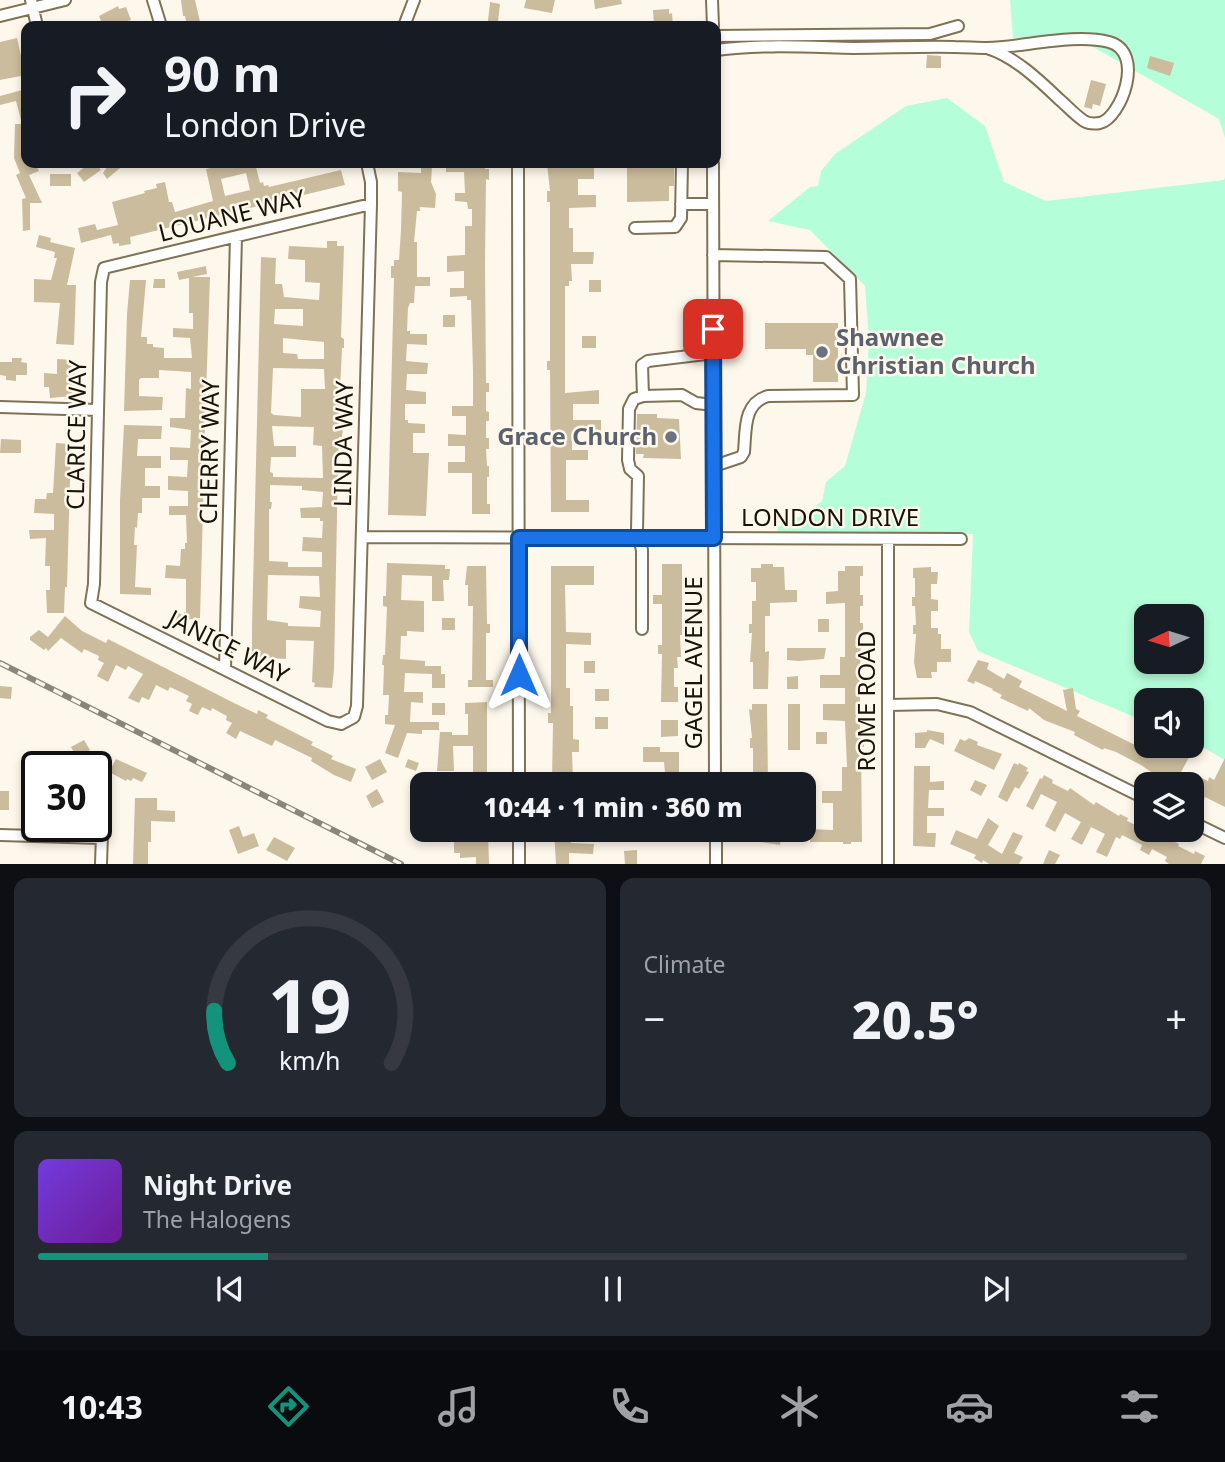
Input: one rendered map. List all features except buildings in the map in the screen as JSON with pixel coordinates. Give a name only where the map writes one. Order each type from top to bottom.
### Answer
[{"type":"street","points":[[0,16],[32,4],[65,0]]},
{"type":"street","points":[[153,0],[159,21]]},
{"type":"street","points":[[406,21],[414,0]]},
{"type":"street","points":[[712,0],[713,21]]},
{"type":"street","points":[[721,36],[922,34],[958,26]]},
{"type":"street","points":[[721,50],[770,46],[987,48],[1069,40],[1111,42],[1128,56],[1127,81],[1112,116],[1098,124],[1090,124],[999,51],[987,48]]},
{"type":"street","name":"LINDA WAY","points":[[347,722],[354,717],[358,706],[371,204],[368,168]]},
{"type":"street","points":[[518,168],[519,772]]},
{"type":"street","points":[[635,228],[675,227],[681,218],[682,168]]},
{"type":"street","name":"GAGEL AVENUE","points":[[713,168],[715,772]]},
{"type":"street","name":"LOUANE WAY","points":[[104,268],[371,204]]},
{"type":"street","points":[[681,204],[713,204]]},
{"type":"street","name":"CHERRY WAY","points":[[225,669],[236,237]]},
{"type":"street","points":[[713,255],[826,257],[850,279],[853,395],[763,397],[749,408],[744,452],[741,457],[714,466]]},
{"type":"street","name":"CLARICE WAY","points":[[91,603],[94,584],[101,282],[104,268]]},
{"type":"street","points":[[643,396],[642,365],[648,361],[714,353]]},
{"type":"street","points":[[642,629],[640,539],[637,532],[638,476],[630,469],[628,460],[629,408],[634,399],[643,396],[682,395],[696,403],[714,405]]},
{"type":"street","points":[[0,407],[98,410]]},
{"type":"street","name":"LONDON DRIVE","points":[[362,537],[961,539]]},
{"type":"street","name":"ROME ROAD","points":[[888,539],[888,863]]},
{"type":"street","name":"JANICE WAY","points":[[91,603],[328,721],[341,724],[347,722]]},
{"type":"street","points":[[888,705],[937,704],[963,710],[1134,793]]},
{"type":"street","points":[[1204,828],[1225,838]]},
{"type":"street","points":[[0,835],[21,836]]},
{"type":"street","points":[[101,863],[102,842]]},
{"type":"street","points":[[519,842],[519,863]]},
{"type":"street","points":[[716,842],[716,863]]},
{"type":"green space","points":[[1010,0],[1225,0],[1225,138],[1219,119],[1072,35],[1013,38]]},
{"type":"green space","points":[[947,98],[985,126],[1004,182],[1046,201],[1224,180],[1225,177],[1225,760],[1204,748],[1204,688],[1134,688],[1134,717],[978,651],[969,632],[973,534],[778,534],[778,527],[805,514],[822,501],[826,482],[845,466],[866,393],[869,340],[865,286],[810,230],[768,221],[810,187],[818,186],[821,171],[835,154],[906,106]]},
{"type":"railway","points":[[0,663],[401,864]]},
{"type":"place","name":"Shawnee Christian Church","points":[[822,352]]},
{"type":"place","name":"Grace Church","points":[[671,437]]},
{"type":"route","points":[[519,675],[519,538],[714,538],[713,329]]}]
